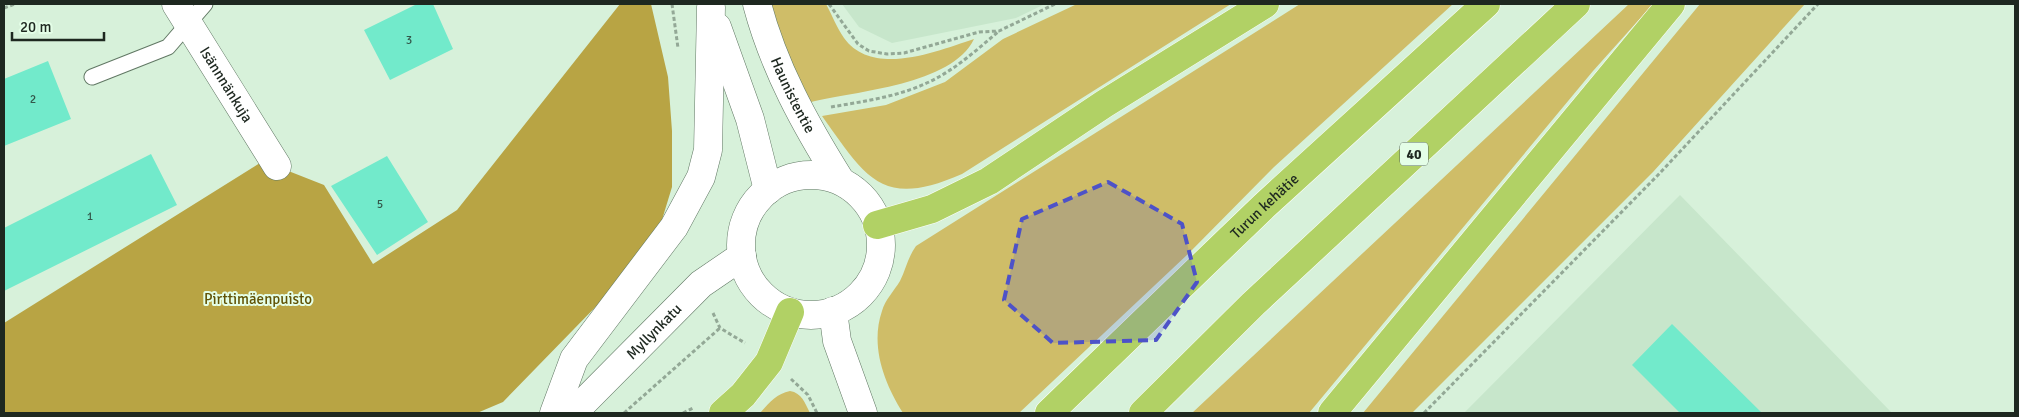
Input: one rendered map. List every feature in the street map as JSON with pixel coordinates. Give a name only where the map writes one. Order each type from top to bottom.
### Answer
[{"type":"highway","points":[[878,225],[932,209],[989,181],[1104,104],[1265,4]]},
{"type":"highway","name":"Turun kehätie","points":[[1049,413],[1264,206],[1486,4]]},
{"type":"highway","name":"40","points":[[1143,413],[1253,304],[1576,4]]},
{"type":"highway","points":[[1332,413],[1671,4]]},
{"type":"highway","points":[[723,413],[743,395],[769,362],[790,312]]},
{"type":"street","name":"Haunistentie","points":[[757,4],[779,70],[801,116],[840,180]]},
{"type":"street","points":[[711,6],[750,119],[768,190]]},
{"type":"street","points":[[554,413],[574,359],[674,227],[701,177],[708,150],[711,6]]},
{"type":"street","name":"Isännnänkuja","points":[[190,10],[277,166]]},
{"type":"street","points":[[804,175],[828,176],[840,180],[863,197],[878,225],[881,235],[880,259],[871,282],[854,300],[832,311],[811,315],[790,312],[770,302],[754,287],[746,272],[742,256],[742,228],[750,210],[768,190],[781,180],[804,175]]},
{"type":"street","name":"Myllynkatu","points":[[573,413],[701,284],[742,256]]},
{"type":"street","points":[[832,311],[837,341],[863,413]]},
{"type":"lane","points":[[92,78],[168,47],[190,10]]},
{"type":"path","points":[[4,8],[15,4]]},
{"type":"path","points":[[830,4],[845,29],[858,44],[869,51],[904,53],[979,32],[999,32]]},
{"type":"path","points":[[826,108],[888,96],[934,80],[969,57],[999,32],[1055,4]]},
{"type":"path","points":[[1424,413],[1658,175],[1818,4]]},
{"type":"path","points":[[624,413],[720,328],[748,344]]},
{"type":"path","points":[[788,376],[808,395],[817,413]]},
{"type":"highlighted area","points":[[1108,182],[1182,224],[1197,282],[1156,340],[1053,343],[1004,300],[1022,219]]},
{"type":"shaded area","points":[[767,4],[826,4],[844,38],[856,50],[871,57],[888,59],[924,55],[974,39],[963,54],[946,67],[925,76],[901,84],[811,102],[790,72]]},
{"type":"shaded area","points":[[842,4],[1045,4],[1016,18],[892,43],[859,27]]},
{"type":"shaded area","points":[[1077,4],[1231,4],[962,174],[935,184],[913,189],[894,188],[879,182],[852,157],[822,116],[886,105],[945,82],[1003,39]]},
{"type":"shaded area","points":[[1300,4],[1453,4],[1274,167],[1188,254],[1019,413],[903,413],[890,389],[881,364],[878,351],[879,324],[883,307],[900,281],[916,246]]},
{"type":"shaded area","points":[[1629,4],[1653,4],[1593,71],[1309,413],[1192,413]]},
{"type":"shaded area","points":[[1700,4],[1805,4],[1653,172],[1412,413],[1363,413]]},
{"type":"shaded area","points":[[1680,195],[1892,413],[1464,413]]},
{"type":"shaded area","points":[[790,391],[800,396],[810,413],[760,413],[770,402],[785,392]]},
{"type":"green space","name":"Pirttimäenpuisto","points":[[620,4],[651,4],[668,77],[672,131],[672,187],[661,223],[611,291],[503,402],[477,413],[4,413],[4,323],[263,161],[324,185],[373,264],[457,210]]},
{"type":"building","points":[[417,4],[433,4],[453,49],[390,80],[364,30]]},
{"type":"building","points":[[48,61],[71,119],[4,146],[4,79]]},
{"type":"building","points":[[151,154],[177,205],[4,291],[4,228]]},
{"type":"building","points":[[387,156],[428,222],[377,255],[331,186]]},
{"type":"building","points":[[1672,324],[1762,413],[1680,413],[1632,365]]}]
